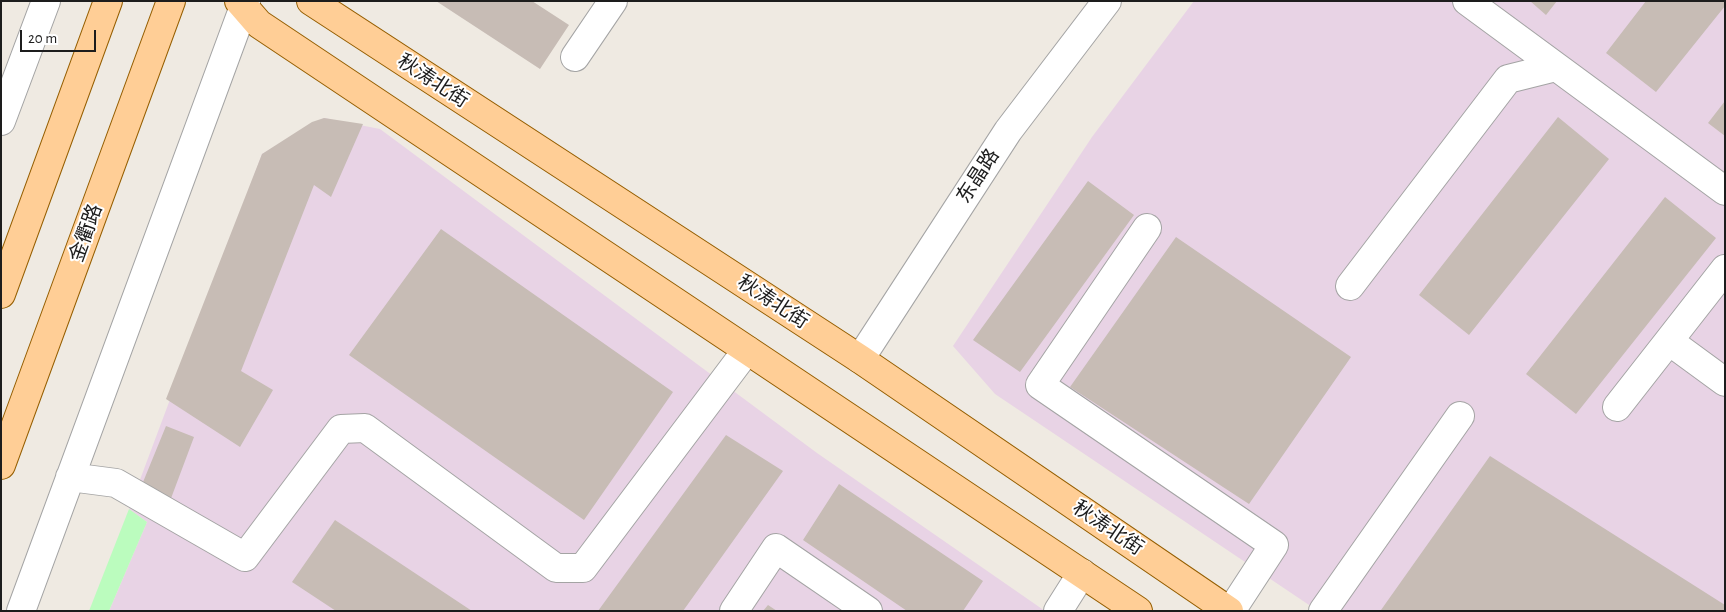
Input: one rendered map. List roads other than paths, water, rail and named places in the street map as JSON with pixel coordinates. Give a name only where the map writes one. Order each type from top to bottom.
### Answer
[{"type":"main road","points":[[1,294],[108,1]]},
{"type":"main road","name":"金衢路","points":[[1,465],[171,1]]},
{"type":"main road","name":"秋涛北街","points":[[311,1],[860,359],[1230,611]]},
{"type":"main road","points":[[243,3],[259,24],[1138,611]]},
{"type":"street","points":[[1,121],[46,1]]},
{"type":"street","points":[[575,57],[613,1]]},
{"type":"street","name":"东晶路","points":[[860,359],[1008,131],[1107,1]]},
{"type":"street","points":[[1467,1],[1725,192]]},
{"type":"street","points":[[21,611],[243,3]]},
{"type":"street","points":[[1350,286],[1508,79],[1556,67]]},
{"type":"street","points":[[1147,228],[1040,385],[1274,545],[1230,611]]},
{"type":"street","points":[[1617,407],[1725,269]]},
{"type":"street","points":[[1669,341],[1725,382]]},
{"type":"street","points":[[70,477],[116,483],[245,557],[341,429],[365,428],[556,568],[583,568],[747,350]]},
{"type":"street","points":[[1323,611],[1460,416]]},
{"type":"street","points":[[734,611],[776,548],[868,611]]},
{"type":"street","points":[[1058,611],[1082,573]]}]
